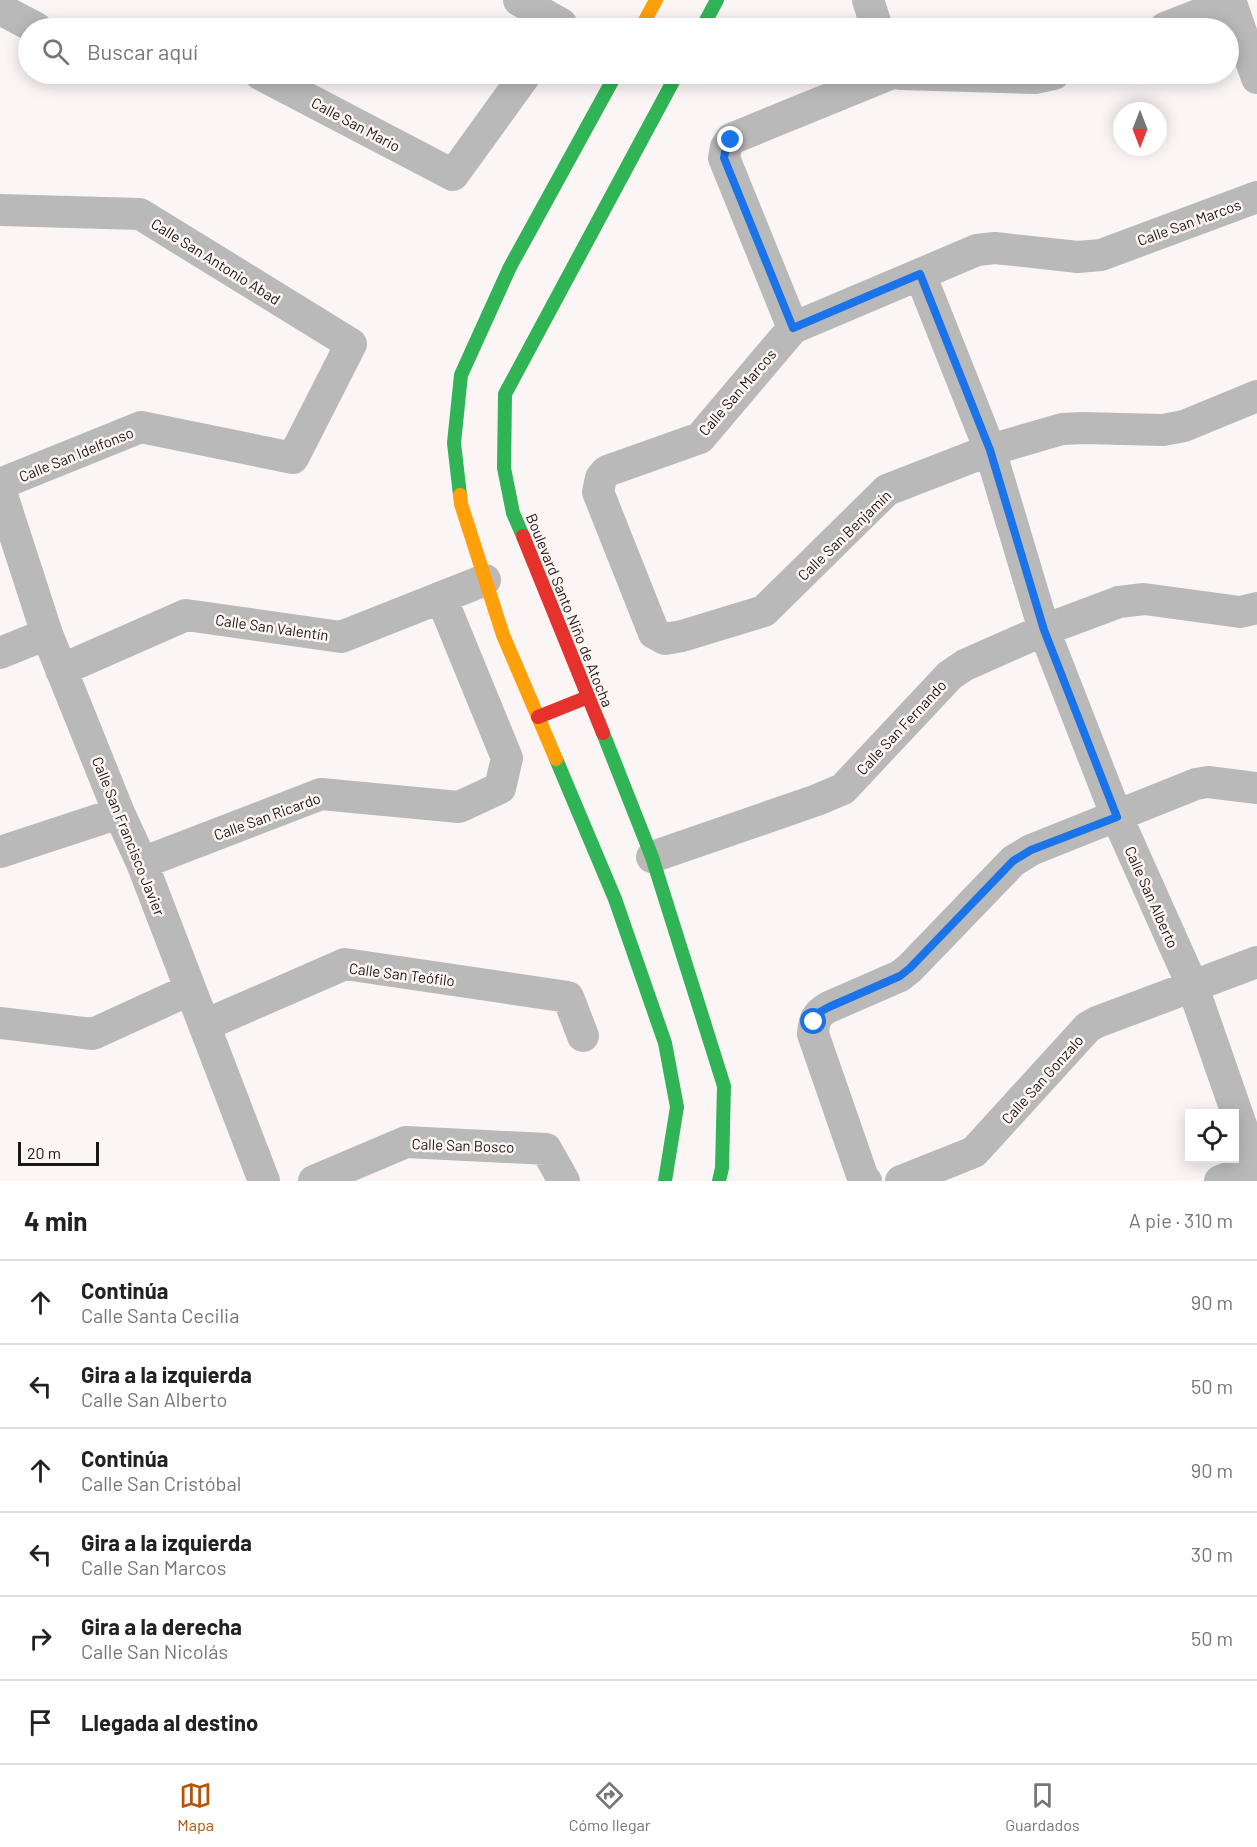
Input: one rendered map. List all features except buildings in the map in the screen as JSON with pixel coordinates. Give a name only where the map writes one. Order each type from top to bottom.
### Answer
[{"type":"street","points":[[519,0],[565,17]]},
{"type":"street","points":[[646,18],[656,0]]},
{"type":"street","points":[[707,18],[717,0]]},
{"type":"street","points":[[868,0],[874,18]]},
{"type":"street","points":[[1190,18],[1230,1],[1236,18]]},
{"type":"street","points":[[0,9],[18,18]]},
{"type":"street","points":[[1239,27],[1257,78]]},
{"type":"street","name":"Calle San Mario","points":[[279,84],[453,175],[519,84]]},
{"type":"street","points":[[611,84],[510,267],[461,375],[453,443],[461,504],[503,635],[615,899],[665,1043],[677,1107],[665,1181]]},
{"type":"street","name":"Boulevard Santo Niño de Atocha","points":[[672,84],[505,394],[504,468],[513,513],[652,857],[724,1086],[722,1168],[718,1181]]},
{"type":"street","points":[[793,328],[724,158],[726,147],[731,140],[866,84]]},
{"type":"street","name":"Calle San Marcos","points":[[682,636],[665,639],[654,633],[598,492],[601,478],[607,471],[700,438],[793,328],[977,250],[995,248],[1078,257],[1101,255],[1257,197]]},
{"type":"street","name":"Calle San Antonio Abad","points":[[0,210],[140,214],[351,344],[293,458]]},
{"type":"street","name":"Calle San Alberto","points":[[920,274],[990,450],[1044,630],[1117,817],[1192,987],[1256,1168]]},
{"type":"street","name":"Calle San Benjamín","points":[[682,636],[764,611],[887,490],[990,450],[1062,429],[1163,430],[1184,426],[1257,396]]},
{"type":"street","name":"Calle San Idelfonso","points":[[0,487],[141,427],[293,458]]},
{"type":"street","name":"Calle San Francisco Javier","points":[[0,487],[47,634],[119,813],[142,863],[189,990],[205,1024],[256,1179]]},
{"type":"street","name":"Calle San Valentín","points":[[61,670],[186,615],[341,637],[485,580]]},
{"type":"street","name":"Calle San Ricardo","points":[[142,863],[321,794],[459,807],[500,788],[507,758],[441,597]]},
{"type":"street","name":"Calle San Fernando","points":[[652,857],[817,801],[843,789],[950,675],[965,665],[1044,630],[1119,602],[1144,599],[1240,612],[1257,608]]},
{"type":"street","points":[[0,653],[47,634]]},
{"type":"street","points":[[538,717],[588,697]]},
{"type":"street","points":[[866,1181],[863,1178],[813,1034],[814,1022],[818,1013],[900,976],[1013,861],[1031,850],[1196,784],[1208,782],[1257,788]]},
{"type":"street","points":[[0,852],[119,813]]},
{"type":"street","name":"Calle San Gonzalo","points":[[901,1181],[974,1152],[1088,1027],[1096,1022],[1257,962]]},
{"type":"street","name":"Calle San Teófilo","points":[[205,1024],[345,964],[568,997],[583,1036]]},
{"type":"street","points":[[0,1023],[93,1034],[189,990]]},
{"type":"street","name":"Calle San Bosco","points":[[314,1181],[406,1142],[546,1149],[564,1181]]},
{"type":"street","points":[[1220,1181],[1256,1168]]},
{"type":"traffic: fast","points":[[707,18],[717,0]]},
{"type":"traffic: fast","points":[[460,495],[454,443],[461,375],[510,267],[611,84]]},
{"type":"traffic: fast","points":[[523,536],[513,513],[504,468],[505,394],[672,84]]},
{"type":"traffic: fast","points":[[603,733],[652,857],[724,1086],[722,1168],[719,1181]]},
{"type":"traffic: fast","points":[[556,759],[615,899],[665,1043],[677,1107],[665,1181]]},
{"type":"traffic: slow","points":[[646,18],[656,0]]},
{"type":"traffic: slow","points":[[460,495],[503,635],[556,759]]},
{"type":"traffic: jam","points":[[523,536],[603,733]]},
{"type":"traffic: jam","points":[[538,717],[588,697]]},
{"type":"route","points":[[731,140],[726,147],[724,158],[793,328],[920,274],[990,450],[1044,630],[1117,817],[1031,850],[1013,861],[910,968],[900,976],[818,1013],[814,1022]]}]
